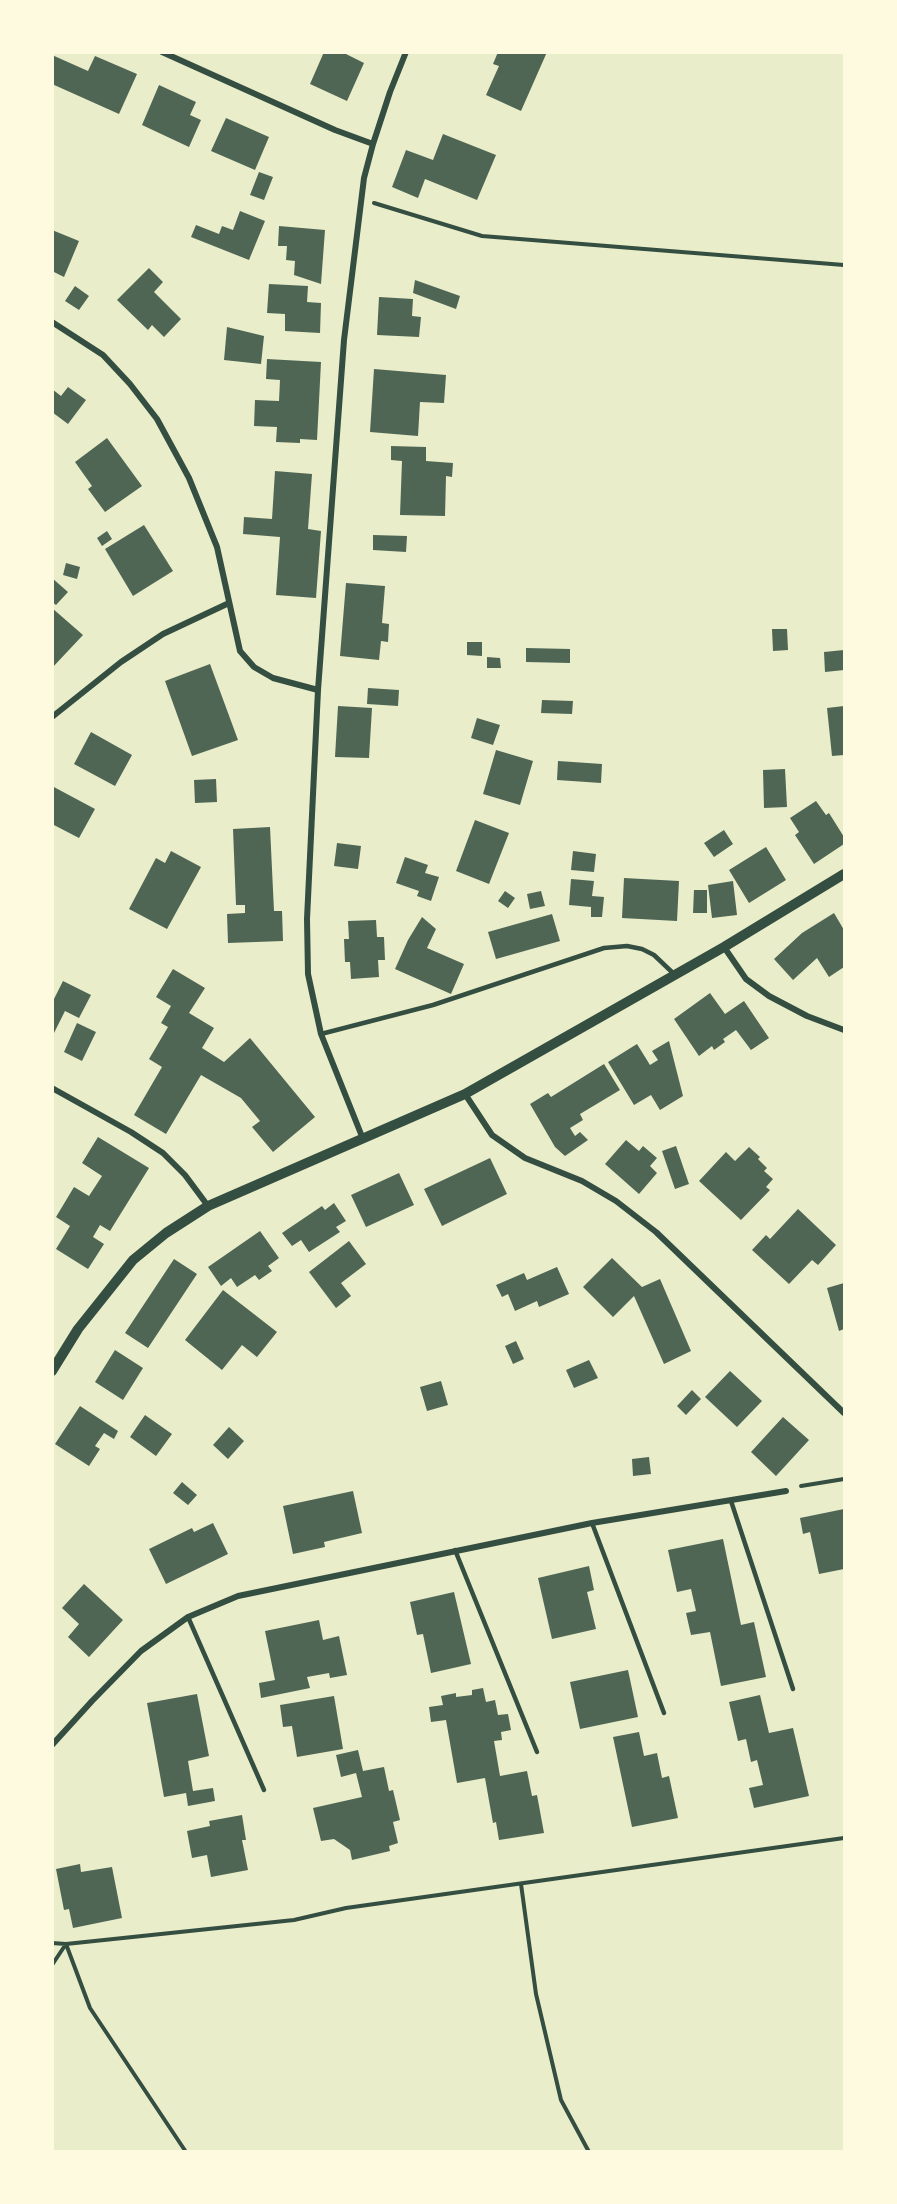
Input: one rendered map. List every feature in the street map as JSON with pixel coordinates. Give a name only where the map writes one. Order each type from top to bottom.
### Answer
[{"type":"street","points":[[162,52],[335,130],[373,144]]},
{"type":"street","points":[[363,1139],[321,1034],[309,974],[307,919],[318,690],[344,340],[361,199],[373,144],[406,52]]},
{"type":"street","points":[[52,322],[103,355],[130,384],[157,419],[189,478],[217,547],[240,651],[254,667],[273,678],[318,690]]},
{"type":"street","points":[[52,717],[121,662],[163,634],[229,603]]},
{"type":"street","points":[[52,1371],[78,1329],[133,1260],[166,1233],[208,1206],[465,1094],[676,975],[844,874]]},
{"type":"street","points":[[724,947],[746,979],[769,996],[807,1016],[844,1030]]},
{"type":"street","points":[[52,1088],[131,1132],[164,1154],[185,1175],[208,1206]]},
{"type":"street","points":[[465,1094],[492,1135],[525,1158],[591,1186],[616,1201],[656,1232],[844,1413]]},
{"type":"street","points":[[52,1745],[141,1651],[188,1617],[238,1596],[592,1523],[786,1491]]},
{"type":"lane","points":[[321,1034],[433,1005],[604,948],[627,946],[642,949],[654,955],[676,975]]},
{"type":"lane","points":[[731,1501],[793,1689]]},
{"type":"lane","points":[[592,1523],[664,1713]]},
{"type":"lane","points":[[455,1550],[537,1752]]},
{"type":"lane","points":[[188,1617],[264,1790]]},
{"type":"path","points":[[361,199],[482,236],[844,265]]},
{"type":"path","points":[[786,1491],[794,1487],[844,1479]]},
{"type":"path","points":[[52,1943],[66,1944],[294,1920],[346,1908],[844,1838]]},
{"type":"path","points":[[521,1884],[536,1994],[561,2100],[589,2151]]},
{"type":"path","points":[[52,1965],[66,1944]]},
{"type":"path","points":[[66,1944],[90,2008],[186,2151]]},
{"type":"building","points":[[324,52],[342,52],[364,63],[347,101],[310,84]]},
{"type":"building","points":[[498,52],[547,52],[521,111],[486,95],[499,66],[493,64]]},
{"type":"building","points":[[52,55],[88,71],[95,56],[137,74],[119,114],[52,84]]},
{"type":"building","points":[[159,85],[196,102],[190,115],[201,120],[189,147],[142,125]]},
{"type":"building","points":[[226,118],[269,137],[255,170],[211,151]]},
{"type":"building","points":[[443,134],[496,155],[477,200],[425,179],[418,198],[392,187],[406,150],[433,160]]},
{"type":"building","points":[[259,172],[273,177],[264,200],[250,195]]},
{"type":"building","points":[[240,211],[265,221],[249,260],[191,237],[196,225],[219,234],[222,226],[233,230]]},
{"type":"building","points":[[279,226],[325,230],[321,284],[294,275],[295,261],[286,260],[287,246],[278,246]]},
{"type":"building","points":[[52,230],[79,241],[64,277],[52,271]]},
{"type":"building","points":[[149,268],[163,282],[154,292],[181,319],[164,337],[152,325],[148,330],[117,300]]},
{"type":"building","points":[[415,280],[460,296],[456,309],[413,293]]},
{"type":"building","points":[[269,284],[308,286],[307,302],[321,303],[320,333],[285,331],[285,314],[267,313]]},
{"type":"building","points":[[75,286],[89,296],[79,310],[65,301]]},
{"type":"building","points":[[379,297],[413,299],[412,316],[421,317],[419,337],[377,335]]},
{"type":"building","points":[[227,327],[264,336],[261,364],[224,360]]},
{"type":"building","points":[[267,359],[321,362],[317,440],[300,439],[300,443],[276,442],[277,427],[254,426],[255,400],[279,401],[280,380],[266,379]]},
{"type":"building","points":[[374,369],[446,375],[444,403],[420,402],[418,436],[370,432]]},
{"type":"building","points":[[68,387],[86,400],[68,424],[52,412],[52,389],[61,396]]},
{"type":"building","points":[[107,438],[142,486],[105,512],[88,489],[92,486],[75,462]]},
{"type":"building","points":[[391,446],[426,447],[426,461],[453,463],[452,477],[446,476],[445,516],[400,515],[402,461],[391,460]]},
{"type":"building","points":[[275,471],[312,474],[308,529],[321,531],[316,598],[276,595],[280,537],[243,534],[244,517],[272,519]]},
{"type":"building","points":[[144,525],[173,571],[133,596],[105,549]]},
{"type":"building","points":[[107,531],[112,539],[102,546],[97,538]]},
{"type":"building","points":[[373,535],[407,536],[406,552],[373,550]]},
{"type":"building","points":[[66,563],[80,567],[77,579],[63,575]]},
{"type":"building","points":[[52,578],[68,592],[56,605],[52,602]]},
{"type":"building","points":[[346,583],[385,586],[382,623],[389,624],[388,642],[381,641],[379,660],[340,656]]},
{"type":"building","points":[[52,608],[83,635],[52,668]]},
{"type":"building","points":[[772,629],[787,629],[788,650],[773,651]]},
{"type":"building","points":[[467,642],[482,642],[482,656],[467,655]]},
{"type":"building","points":[[526,648],[570,649],[570,663],[526,662]]},
{"type":"building","points":[[844,650],[844,670],[825,672],[824,652]]},
{"type":"building","points":[[487,657],[500,658],[501,668],[487,668]]},
{"type":"building","points":[[210,664],[238,740],[192,756],[165,681]]},
{"type":"building","points":[[368,688],[399,690],[398,706],[367,704]]},
{"type":"building","points":[[542,700],[573,701],[572,714],[541,713]]},
{"type":"building","points":[[338,706],[372,708],[369,758],[335,757]]},
{"type":"building","points":[[844,706],[844,755],[832,756],[827,708]]},
{"type":"building","points":[[477,718],[500,725],[493,745],[471,738]]},
{"type":"building","points":[[91,732],[132,755],[115,786],[74,764]]},
{"type":"building","points":[[496,750],[533,761],[520,805],[483,794]]},
{"type":"building","points":[[558,761],[602,764],[601,783],[557,780]]},
{"type":"building","points":[[785,769],[787,807],[764,808],[763,770]]},
{"type":"building","points":[[216,779],[217,802],[195,803],[194,780]]},
{"type":"building","points":[[52,786],[95,809],[79,838],[52,824]]},
{"type":"building","points":[[816,801],[826,815],[829,813],[844,837],[844,844],[814,864],[795,835],[799,832],[790,818]]},
{"type":"building","points":[[475,820],[509,833],[489,884],[456,871]]},
{"type":"building","points":[[270,827],[274,911],[282,911],[283,941],[228,943],[227,914],[245,913],[245,905],[236,905],[233,829]]},
{"type":"building","points":[[724,830],[733,844],[714,857],[704,843]]},
{"type":"building","points":[[337,843],[361,846],[358,869],[334,866]]},
{"type":"building","points":[[766,847],[786,880],[749,903],[729,870]]},
{"type":"building","points":[[171,851],[201,867],[167,929],[129,909],[156,858],[165,863]]},
{"type":"building","points":[[573,851],[596,854],[594,872],[571,870]]},
{"type":"building","points":[[405,857],[428,865],[425,873],[439,877],[431,901],[417,896],[419,891],[396,883]]},
{"type":"building","points":[[624,878],[679,881],[677,921],[622,918]]},
{"type":"building","points":[[571,879],[594,881],[592,896],[604,897],[602,917],[591,917],[591,907],[569,905]]},
{"type":"building","points":[[733,881],[737,915],[712,918],[708,885]]},
{"type":"building","points":[[694,890],[707,890],[707,913],[693,913]]},
{"type":"building","points":[[505,891],[515,898],[508,908],[498,901]]},
{"type":"building","points":[[541,891],[545,906],[530,909],[527,894]]},
{"type":"building","points":[[834,913],[844,930],[844,967],[829,977],[817,958],[793,980],[774,959],[802,933]]},
{"type":"building","points":[[552,914],[560,941],[496,959],[488,932]]},
{"type":"building","points":[[422,917],[436,929],[427,948],[464,964],[451,994],[395,969],[408,940]]},
{"type":"building","points":[[376,920],[377,937],[384,937],[385,960],[378,960],[379,977],[351,979],[350,962],[345,962],[344,939],[349,939],[348,921]]},
{"type":"building","points":[[173,969],[205,988],[189,1013],[214,1028],[202,1048],[224,1062],[250,1038],[315,1117],[273,1152],[252,1127],[260,1121],[241,1098],[201,1075],[166,1134],[134,1115],[162,1067],[149,1059],[168,1027],[161,1023],[171,1006],[156,997]]},
{"type":"building","points":[[63,981],[91,995],[79,1018],[65,1011],[52,1037],[52,1003]]},
{"type":"building","points":[[710,993],[725,1014],[744,1001],[769,1038],[751,1050],[736,1030],[723,1039],[725,1042],[714,1050],[712,1046],[699,1056],[674,1019]]},
{"type":"building","points":[[77,1023],[96,1032],[82,1061],[64,1052]]},
{"type":"building","points":[[669,1041],[683,1096],[660,1110],[651,1095],[634,1105],[608,1062],[637,1044],[650,1065],[658,1060],[652,1051]]},
{"type":"building","points":[[604,1064],[620,1090],[580,1114],[583,1120],[570,1128],[575,1136],[580,1132],[588,1140],[565,1156],[555,1147],[530,1104],[548,1093],[551,1097]]},
{"type":"building","points":[[98,1137],[149,1168],[110,1231],[100,1225],[93,1237],[104,1244],[88,1269],[56,1249],[70,1226],[56,1217],[74,1187],[89,1196],[102,1176],[82,1163]]},
{"type":"building","points":[[626,1140],[639,1151],[643,1146],[657,1158],[650,1166],[657,1173],[639,1194],[605,1164]]},
{"type":"building","points":[[676,1146],[689,1184],[675,1189],[662,1151]]},
{"type":"building","points":[[749,1147],[760,1157],[758,1159],[767,1168],[764,1171],[773,1179],[766,1187],[770,1190],[741,1220],[699,1181],[726,1152],[735,1161]]},
{"type":"building","points":[[490,1158],[507,1194],[442,1226],[424,1189]]},
{"type":"building","points":[[399,1173],[414,1205],[366,1227],[351,1195]]},
{"type":"building","points":[[334,1203],[346,1221],[336,1227],[340,1232],[309,1252],[301,1240],[292,1246],[282,1233],[322,1206],[325,1210]]},
{"type":"building","points":[[798,1209],[836,1245],[818,1265],[812,1260],[789,1284],[752,1250],[766,1235],[770,1239]]},
{"type":"building","points":[[260,1231],[279,1258],[268,1266],[272,1271],[259,1280],[255,1275],[237,1287],[231,1278],[221,1286],[208,1267]]},
{"type":"building","points":[[349,1241],[366,1264],[341,1283],[351,1296],[336,1308],[309,1272]]},
{"type":"building","points":[[612,1258],[642,1287],[660,1279],[691,1351],[664,1364],[634,1296],[613,1317],[583,1287]]},
{"type":"building","points":[[174,1259],[197,1274],[148,1348],[125,1333]]},
{"type":"building","points":[[557,1267],[569,1294],[539,1307],[537,1301],[515,1311],[508,1294],[502,1297],[496,1285],[524,1273],[527,1280]]},
{"type":"building","points":[[844,1283],[844,1329],[839,1331],[827,1288]]},
{"type":"building","points":[[223,1290],[277,1332],[257,1357],[242,1345],[222,1370],[185,1340]]},
{"type":"building","points":[[516,1341],[524,1359],[513,1364],[505,1346]]},
{"type":"building","points":[[115,1350],[143,1368],[123,1400],[95,1382]]},
{"type":"building","points":[[589,1360],[598,1378],[574,1388],[566,1370]]},
{"type":"building","points":[[730,1371],[762,1401],[737,1427],[705,1397]]},
{"type":"building","points":[[441,1381],[448,1405],[427,1411],[420,1387]]},
{"type":"building","points":[[692,1390],[701,1399],[686,1415],[677,1406]]},
{"type":"building","points":[[80,1406],[118,1431],[114,1439],[104,1433],[95,1446],[100,1449],[89,1466],[55,1444]]},
{"type":"building","points":[[145,1415],[172,1434],[156,1456],[130,1437]]},
{"type":"building","points":[[783,1417],[809,1440],[776,1476],[751,1452]]},
{"type":"building","points":[[229,1427],[244,1441],[228,1459],[213,1445]]},
{"type":"building","points":[[649,1457],[651,1474],[633,1476],[632,1459]]},
{"type":"building","points":[[182,1482],[197,1495],[188,1505],[173,1493]]},
{"type":"building","points":[[353,1491],[362,1533],[324,1542],[325,1547],[293,1554],[283,1506]]},
{"type":"building","points":[[844,1509],[844,1569],[819,1574],[810,1532],[803,1534],[800,1518]]},
{"type":"building","points":[[213,1523],[228,1554],[166,1584],[149,1549],[192,1528],[194,1532]]},
{"type":"building","points":[[723,1539],[741,1625],[754,1622],[766,1677],[721,1686],[710,1632],[691,1635],[686,1613],[696,1611],[691,1589],[677,1592],[668,1550]]},
{"type":"building","points":[[589,1566],[594,1590],[587,1592],[596,1629],[552,1639],[538,1578]]},
{"type":"building","points":[[84,1584],[123,1620],[89,1657],[68,1637],[79,1624],[62,1608]]},
{"type":"building","points":[[454,1592],[471,1664],[431,1673],[423,1634],[417,1635],[410,1602]]},
{"type":"building","points":[[319,1620],[323,1640],[339,1636],[347,1675],[330,1678],[329,1673],[307,1677],[310,1688],[261,1698],[259,1683],[275,1680],[265,1631]]},
{"type":"building","points":[[628,1670],[638,1717],[580,1729],[570,1682]]},
{"type":"building","points":[[483,1688],[486,1702],[495,1700],[498,1715],[508,1714],[511,1730],[501,1732],[502,1740],[494,1741],[500,1776],[527,1771],[532,1796],[537,1795],[544,1833],[499,1840],[496,1822],[493,1823],[485,1778],[457,1783],[446,1720],[431,1722],[429,1707],[443,1705],[441,1696],[456,1693],[456,1697],[472,1695],[472,1690]]},
{"type":"building","points":[[197,1694],[209,1756],[188,1761],[193,1791],[213,1788],[215,1801],[188,1806],[186,1793],[164,1797],[147,1703]]},
{"type":"building","points":[[760,1695],[769,1733],[793,1728],[809,1796],[754,1808],[749,1788],[763,1785],[757,1760],[751,1762],[746,1739],[738,1741],[729,1702]]},
{"type":"building","points":[[334,1696],[343,1749],[297,1757],[292,1726],[283,1727],[280,1705]]},
{"type":"building","points":[[639,1732],[644,1756],[657,1753],[662,1778],[669,1776],[678,1818],[632,1827],[613,1737]]},
{"type":"building","points":[[358,1750],[363,1771],[384,1767],[389,1791],[393,1790],[400,1820],[393,1822],[398,1843],[389,1846],[390,1851],[352,1860],[350,1850],[334,1839],[321,1841],[313,1808],[362,1797],[356,1773],[341,1777],[336,1755]]},
{"type":"building","points":[[242,1815],[246,1840],[242,1840],[248,1870],[211,1877],[207,1855],[192,1858],[187,1831],[210,1826],[209,1821]]},
{"type":"building","points":[[80,1864],[81,1872],[112,1867],[122,1918],[73,1928],[69,1909],[64,1910],[56,1869]]}]
